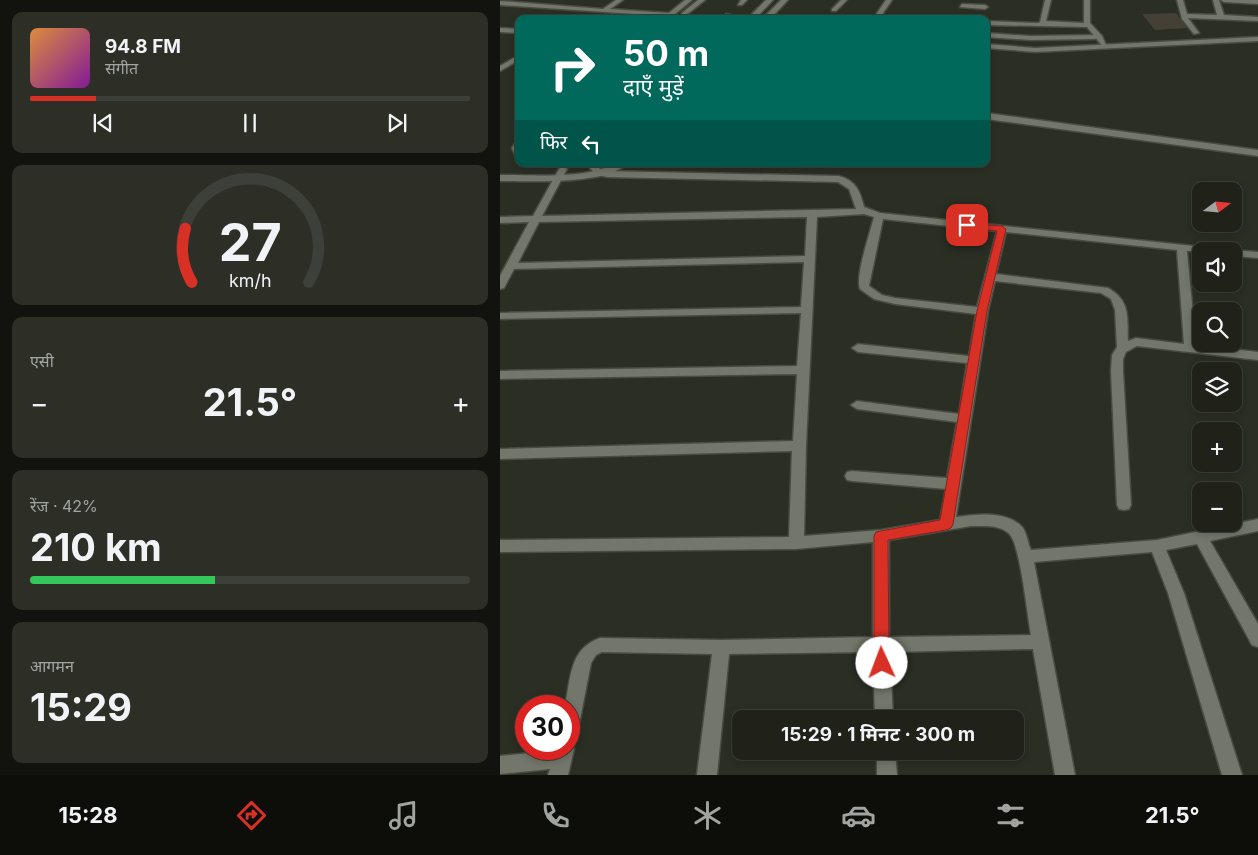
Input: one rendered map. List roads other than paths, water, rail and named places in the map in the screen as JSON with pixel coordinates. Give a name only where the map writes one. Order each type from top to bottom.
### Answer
[{"type":"street","points":[[542,6],[552,0]]},
{"type":"street","points":[[603,11],[620,0]]},
{"type":"street","points":[[670,15],[689,0]]},
{"type":"street","points":[[683,15],[702,0]]},
{"type":"street","points":[[754,15],[770,0]]},
{"type":"street","points":[[770,15],[785,0]]},
{"type":"street","points":[[834,10],[844,0]]},
{"type":"street","points":[[879,15],[889,0]]},
{"type":"street","points":[[962,6],[984,10],[988,0]]},
{"type":"street","points":[[1043,24],[1048,0]]},
{"type":"street","points":[[1087,0],[1089,26]]},
{"type":"street","points":[[1180,0],[1185,16],[1200,33]]},
{"type":"street","points":[[1216,0],[1222,17]]},
{"type":"street","points":[[1224,0],[1258,2]]},
{"type":"street","points":[[500,3],[646,15]]},
{"type":"street","points":[[1185,16],[1258,19]]},
{"type":"street","points":[[990,22],[1036,26],[1043,24],[1089,26],[1100,36],[1105,46]]},
{"type":"street","points":[[500,30],[515,31]]},
{"type":"street","points":[[1220,32],[1258,33]]},
{"type":"street","points":[[1186,33],[1200,33]]},
{"type":"street","points":[[990,35],[1031,38],[1110,36]]},
{"type":"street","points":[[990,46],[1035,50],[1258,39]]},
{"type":"street","points":[[500,69],[515,60]]},
{"type":"street","points":[[990,117],[1258,153]]},
{"type":"street","points":[[990,125],[1258,161]]},
{"type":"street","points":[[500,178],[561,173],[592,167],[609,170],[615,167]]},
{"type":"street","points":[[592,167],[624,175],[839,179],[849,182],[854,188],[860,208],[864,211]]},
{"type":"street","points":[[500,168],[561,173]]},
{"type":"street","points":[[500,286],[561,173]]},
{"type":"street","points":[[500,220],[812,214],[864,211],[879,216],[1192,249]]},
{"type":"street","points":[[796,543],[799,446],[812,214]]},
{"type":"street","points":[[879,216],[865,275],[864,287],[878,297],[895,301],[982,311]]},
{"type":"street","points":[[946,524],[982,311],[1002,229]]},
{"type":"street","points":[[1182,248],[1190,348]]},
{"type":"street","points":[[1242,254],[1258,255]]},
{"type":"street","points":[[511,266],[809,259]]},
{"type":"street","points":[[990,276],[1104,290],[1116,297],[1121,310],[1123,348]]},
{"type":"street","points":[[500,316],[806,310]]},
{"type":"street","points":[[1124,505],[1117,363],[1117,355],[1123,348],[1136,342],[1258,356]]},
{"type":"street","points":[[858,348],[974,360]]},
{"type":"street","points":[[500,376],[803,370]]},
{"type":"street","points":[[857,405],[964,419]]},
{"type":"street","points":[[500,454],[799,446]]},
{"type":"street","points":[[852,476],[953,484]]},
{"type":"street","points":[[500,546],[796,543],[881,536],[971,520],[987,520],[1006,524],[1017,532],[1025,557],[1065,775]]},
{"type":"street","points":[[1025,557],[1157,546],[1258,524]]},
{"type":"street","points":[[881,536],[881,644],[884,710]]},
{"type":"street","points":[[1200,536],[1258,640]]},
{"type":"street","points":[[1157,546],[1176,593],[1232,775]]},
{"type":"street","points":[[576,695],[583,661],[590,650],[600,645],[720,647],[1040,642]]},
{"type":"street","points":[[707,775],[720,647]]},
{"type":"street","points":[[886,760],[887,775]]},
{"type":"street","points":[[500,765],[562,761]]}]
